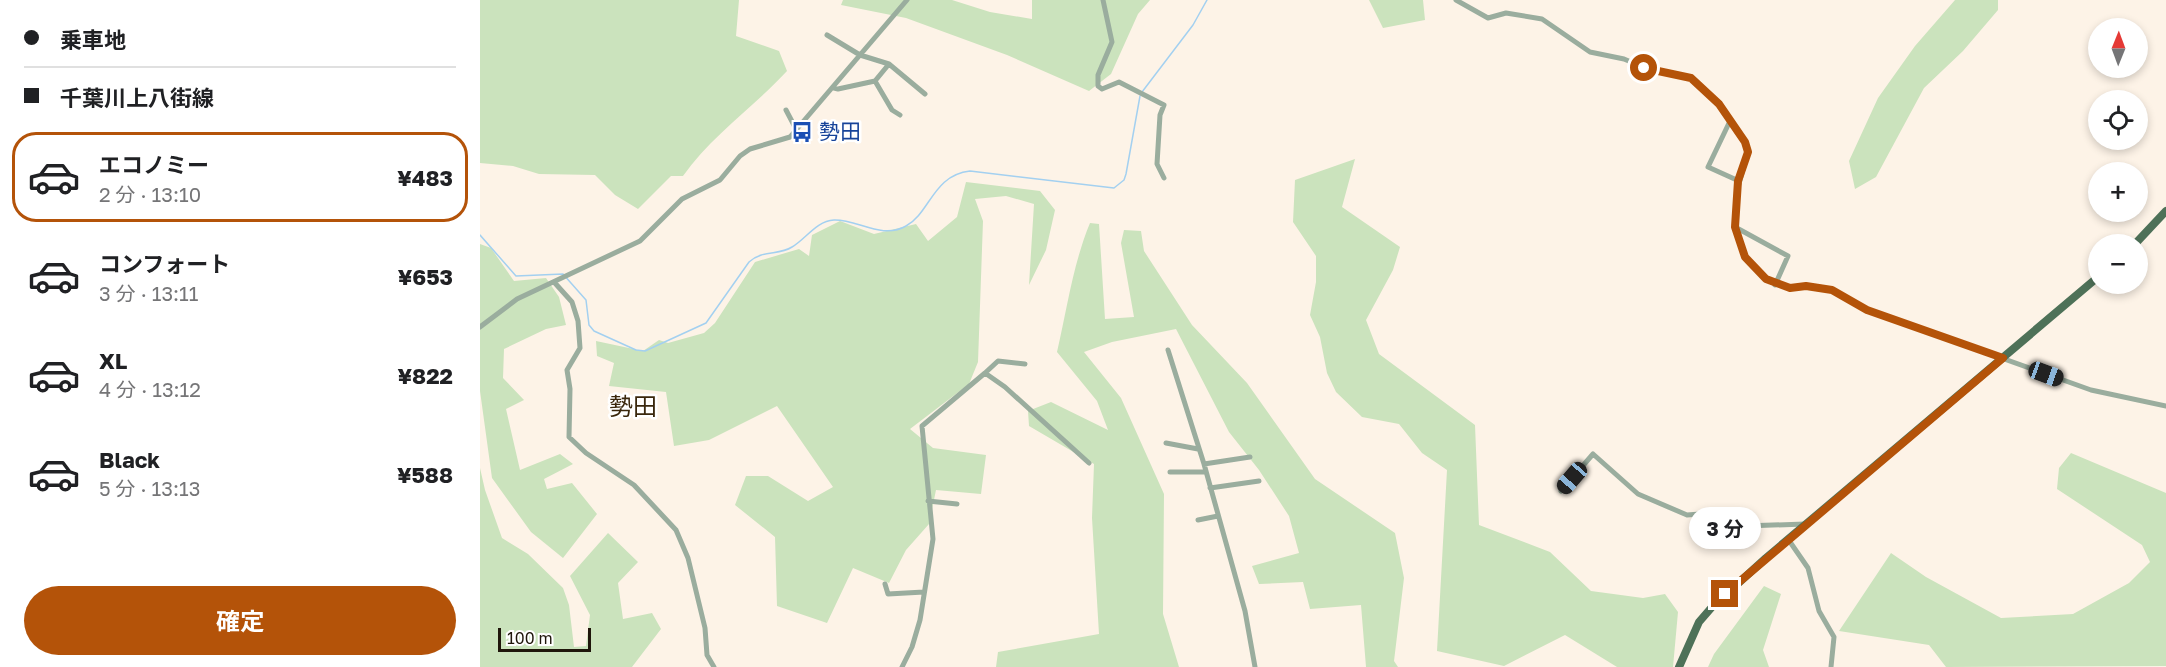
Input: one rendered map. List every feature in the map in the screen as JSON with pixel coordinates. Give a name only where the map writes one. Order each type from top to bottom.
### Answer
[{"type":"main road","points":[[2145,234],[2166,212]]},
{"type":"main road","points":[[1679,667],[1699,622],[1712,607],[1805,524],[2088,286]]},
{"type":"street","points":[[480,327],[517,299],[640,241],[682,199],[716,184],[745,152],[782,141],[797,131],[907,0]]},
{"type":"street","points":[[1103,0],[1112,42],[1098,75],[1098,86],[1102,89],[1119,82],[1164,105],[1160,115],[1157,164],[1164,178]]},
{"type":"street","points":[[1456,0],[1488,18],[1506,13],[1542,19],[1590,52],[1624,59],[1650,70],[1691,78],[1704,87],[1730,121],[1748,152],[1738,181],[1735,227],[1745,257],[1758,272],[1775,285],[1832,290],[1867,310],[2091,390],[2166,406]]},
{"type":"street","points":[[827,35],[860,55],[889,64],[925,94]]},
{"type":"street","points":[[834,88],[875,81],[889,64]]},
{"type":"street","points":[[875,81],[892,110],[900,115]]},
{"type":"street","points":[[786,110],[797,131]]},
{"type":"street","points":[[1730,121],[1708,167],[1738,181]]},
{"type":"street","points":[[1735,227],[1788,256],[1775,285]]},
{"type":"street","points":[[554,282],[572,302],[578,321],[580,348],[567,370],[570,389],[569,436],[586,453],[634,485],[676,530],[688,558],[705,628],[707,655],[714,667]]},
{"type":"street","points":[[1168,350],[1204,464],[1249,626],[1255,667]]},
{"type":"street","points":[[902,667],[917,632],[933,539],[922,426],[998,361],[1025,364]]},
{"type":"street","points":[[985,373],[1005,387],[1089,463]]},
{"type":"street","points":[[1166,443],[1198,449]]},
{"type":"street","points":[[1561,491],[1593,454],[1638,494],[1686,515],[1726,512],[1744,526],[1805,524]]},
{"type":"street","points":[[1204,464],[1250,457]]},
{"type":"street","points":[[1170,472],[1206,472]]},
{"type":"street","points":[[1210,488],[1259,481]]},
{"type":"street","points":[[928,501],[957,504]]},
{"type":"street","points":[[1198,520],[1218,516]]},
{"type":"street","points":[[1788,539],[1808,568],[1819,611],[1834,637],[1831,667]]},
{"type":"street","points":[[885,584],[888,594],[924,592]]},
{"type":"green space","points":[[480,0],[739,0],[736,36],[779,51],[787,71],[706,148],[683,176],[671,176],[638,209],[615,195],[595,175],[539,174],[513,166],[480,163]]},
{"type":"green space","points":[[843,0],[952,0],[990,12],[1032,19],[1032,0],[1150,0],[1138,14],[1111,74],[1089,91],[1007,55],[906,18],[841,5]]},
{"type":"green space","points":[[1369,0],[1423,0],[1425,20],[1383,28]]},
{"type":"green space","points":[[1955,0],[1998,0],[1998,10],[1963,51],[1924,88],[1876,177],[1855,189],[1849,161],[1878,98],[1915,46]]},
{"type":"green space","points":[[1355,159],[1342,207],[1400,247],[1393,270],[1366,320],[1379,354],[1475,425],[1479,525],[1550,552],[1591,591],[1643,598],[1665,594],[1678,612],[1673,667],[1617,667],[1565,635],[1504,666],[1437,651],[1447,470],[1422,453],[1399,424],[1362,417],[1336,392],[1327,373],[1320,337],[1310,315],[1316,282],[1316,256],[1293,222],[1295,180]]},
{"type":"green space","points":[[966,182],[1040,191],[1055,210],[1046,250],[1029,285],[1034,204],[1006,196],[975,199],[983,221],[978,362],[969,384],[910,429],[933,448],[986,455],[981,494],[936,490],[929,524],[906,550],[889,583],[853,568],[827,623],[777,606],[775,537],[735,505],[746,476],[768,476],[808,501],[833,487],[777,406],[709,440],[674,446],[666,392],[609,386],[614,363],[597,356],[596,341],[643,351],[659,340],[668,343],[704,333],[715,323],[755,262],[799,249],[809,256],[812,235],[840,221],[874,234],[916,224],[928,241],[957,217]]},
{"type":"green space","points":[[1090,223],[1099,224],[1105,319],[1134,317],[1121,243],[1124,230],[1141,231],[1144,251],[1192,325],[1247,383],[1315,479],[1395,533],[1404,578],[1394,661],[1398,667],[1366,667],[1361,605],[1310,609],[1303,582],[1259,584],[1252,566],[1299,553],[1289,516],[1259,470],[1229,432],[1176,329],[1112,342],[1084,352],[1121,398],[1164,494],[1163,614],[1179,667],[996,667],[998,652],[1099,634],[1092,518],[1094,464],[1029,426],[1028,411],[1051,402],[1108,430],[1097,401],[1057,352],[1075,270]]},
{"type":"green space","points":[[480,244],[491,248],[514,281],[546,278],[559,297],[566,325],[546,329],[504,349],[503,378],[524,400],[506,409],[520,470],[560,454],[573,464],[544,479],[547,489],[572,483],[597,514],[563,558],[531,532],[492,478],[480,391]]},
{"type":"green space","points":[[2071,453],[2166,493],[2166,666],[1946,667],[1929,645],[1839,631],[1891,553],[1926,577],[2001,618],[2073,614],[2129,583],[2150,562],[2142,545],[2057,489],[2059,468]]},
{"type":"green space","points":[[480,468],[485,490],[502,538],[528,554],[563,588],[569,605],[574,647],[586,646],[590,615],[570,576],[608,533],[638,562],[618,583],[623,619],[652,613],[661,629],[632,667],[480,667]]},
{"type":"green space","points":[[1764,586],[1781,594],[1763,650],[1769,667],[1708,667],[1714,654]]},
{"type":"waterway","points":[[1142,92],[1193,25],[1207,0]]},
{"type":"waterway","points":[[480,235],[516,276],[563,274],[586,300],[589,325],[594,331],[636,350],[645,351],[706,323],[749,262],[760,255],[787,250],[816,227],[828,221],[843,221],[879,230],[897,230],[914,220],[940,187],[948,179],[958,174],[970,171],[1114,188],[1124,180],[1126,174],[1140,96]]},
{"type":"place","name":"勢田","points":[[802,132]]},
{"type":"district","name":"勢田","points":[[633,407]]},
{"type":"route","points":[[1644,68],[1691,78],[1704,87],[1719,104],[1745,142],[1748,152],[1738,181],[1734,211],[1735,227],[1745,257],[1766,279],[1775,285],[1790,288],[1818,286],[1832,290],[1867,310],[2003,358],[1725,594]]}]
